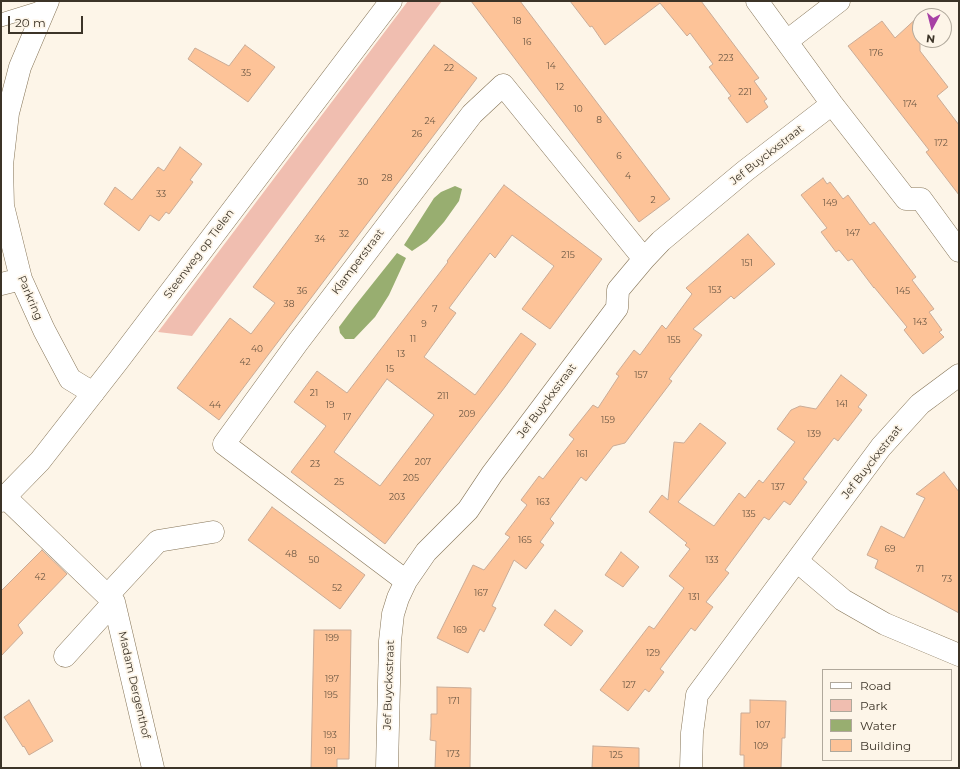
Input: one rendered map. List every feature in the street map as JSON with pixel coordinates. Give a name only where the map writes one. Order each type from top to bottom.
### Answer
[{"type":"street","name":"Steenweg op Tielen","points":[[3,499],[40,461],[93,393],[391,1]]},
{"type":"street","points":[[757,1],[832,104],[906,199],[920,199],[959,251]]},
{"type":"street","points":[[787,41],[839,1]]},
{"type":"street","name":"Parkring","points":[[48,3],[20,67],[8,113],[2,158],[3,206],[11,282],[44,330],[70,379],[93,393]]},
{"type":"street","name":"Klamperstraat","points":[[406,581],[224,444],[298,342],[472,114],[504,85],[644,259]]},
{"type":"street","name":"Jef Buyckxstraat","points":[[387,768],[390,640],[393,614],[398,598],[406,581],[426,552],[468,510],[492,474],[617,308],[618,290],[644,259],[661,241],[745,171],[832,104]]},
{"type":"street","name":"Jef Buyckxstraat","points":[[692,768],[692,733],[697,695],[881,447],[920,404],[959,375]]},
{"type":"street","points":[[3,499],[111,598]]},
{"type":"street","points":[[65,656],[158,541],[213,532]]},
{"type":"street","points":[[797,561],[843,600],[886,624],[959,655]]},
{"type":"street","name":"Madam Dergenthof","points":[[111,598],[153,768]]},
{"type":"lane","points":[[1,20],[48,3]]},
{"type":"green space","points":[[408,1],[442,1],[192,336],[158,332]]},
{"type":"water","points":[[455,186],[462,189],[459,201],[444,222],[427,241],[412,251],[404,245],[434,198],[441,192]]},
{"type":"water","points":[[397,253],[406,258],[389,295],[375,317],[354,339],[345,339],[340,333],[339,327]]},
{"type":"building","points":[[471,1],[520,1],[670,199],[639,222]]},
{"type":"building","points":[[570,1],[701,1],[759,78],[754,81],[767,99],[764,101],[768,107],[747,123],[728,98],[731,96],[709,67],[713,64],[690,33],[687,36],[660,3],[605,45],[592,26],[590,27]]},
{"type":"building","points":[[882,21],[895,38],[912,22],[912,48],[920,48],[920,51],[948,87],[937,96],[959,125],[959,195],[926,152],[929,150],[848,46]]},
{"type":"building","points":[[245,45],[275,67],[248,102],[188,59],[195,48],[229,66]]},
{"type":"building","points":[[434,45],[477,78],[219,420],[177,388],[230,318],[251,334],[275,303],[253,287]]},
{"type":"building","points":[[180,147],[202,164],[190,180],[193,182],[169,214],[166,212],[159,221],[150,215],[139,231],[104,204],[115,187],[132,200],[158,167],[164,171]]},
{"type":"building","points":[[823,178],[827,184],[830,182],[843,199],[848,195],[870,225],[874,222],[916,277],[912,280],[934,309],[929,312],[942,330],[939,332],[944,337],[923,354],[904,330],[907,327],[852,259],[848,261],[839,250],[836,252],[821,232],[827,228],[801,195]]},
{"type":"building","points":[[504,185],[602,259],[550,329],[522,309],[554,266],[512,235],[495,258],[490,253],[449,308],[456,313],[424,357],[475,395],[521,333],[536,344],[385,544],[291,472],[326,426],[294,402],[317,371],[347,393],[448,262],[447,261]],"holes":[[[387,379],[434,415],[380,486],[334,452]]]},
{"type":"building","points":[[748,234],[775,264],[734,299],[731,296],[693,329],[702,335],[669,379],[672,381],[625,443],[613,446],[586,481],[581,477],[550,519],[554,523],[540,542],[544,545],[526,569],[514,560],[492,606],[496,608],[484,632],[480,629],[468,653],[437,638],[473,565],[484,570],[510,537],[505,534],[527,505],[521,500],[539,476],[543,479],[574,439],[569,435],[593,405],[598,408],[619,376],[616,374],[634,350],[640,355],[662,325],[666,329],[692,294],[686,288]]},
{"type":"building","points":[[841,375],[867,395],[858,407],[862,410],[838,441],[834,438],[803,479],[807,482],[790,505],[784,501],[769,520],[764,517],[725,570],[729,573],[706,602],[713,607],[695,631],[691,628],[660,669],[664,672],[649,692],[645,689],[628,711],[600,690],[649,626],[654,629],[684,588],[669,576],[690,549],[685,545],[687,543],[649,512],[662,495],[668,500],[674,442],[684,443],[700,423],[726,443],[678,502],[714,526],[739,493],[745,498],[759,480],[763,483],[795,442],[777,429],[791,410],[800,406],[816,409]]},
{"type":"building","points":[[944,472],[959,492],[959,613],[875,568],[878,560],[867,555],[881,526],[904,538],[925,498],[916,494]]},
{"type":"building","points":[[272,507],[365,575],[340,609],[248,540]]},
{"type":"building","points":[[42,550],[67,574],[18,625],[23,633],[1,656],[1,591]]},
{"type":"building","points":[[621,552],[639,567],[623,587],[605,575]]},
{"type":"building","points":[[555,610],[583,631],[571,646],[544,625]]},
{"type":"building","points":[[314,630],[351,630],[349,759],[337,759],[337,768],[311,768]]},
{"type":"building","points":[[437,687],[471,688],[470,768],[435,768],[436,741],[430,740],[431,714],[437,714]]},
{"type":"building","points":[[29,700],[53,741],[29,755],[4,717]]},
{"type":"building","points":[[750,700],[786,701],[785,738],[782,738],[781,768],[744,768],[744,755],[740,755],[741,713],[750,713]]},
{"type":"building","points":[[593,746],[639,748],[639,768],[592,768]]}]
